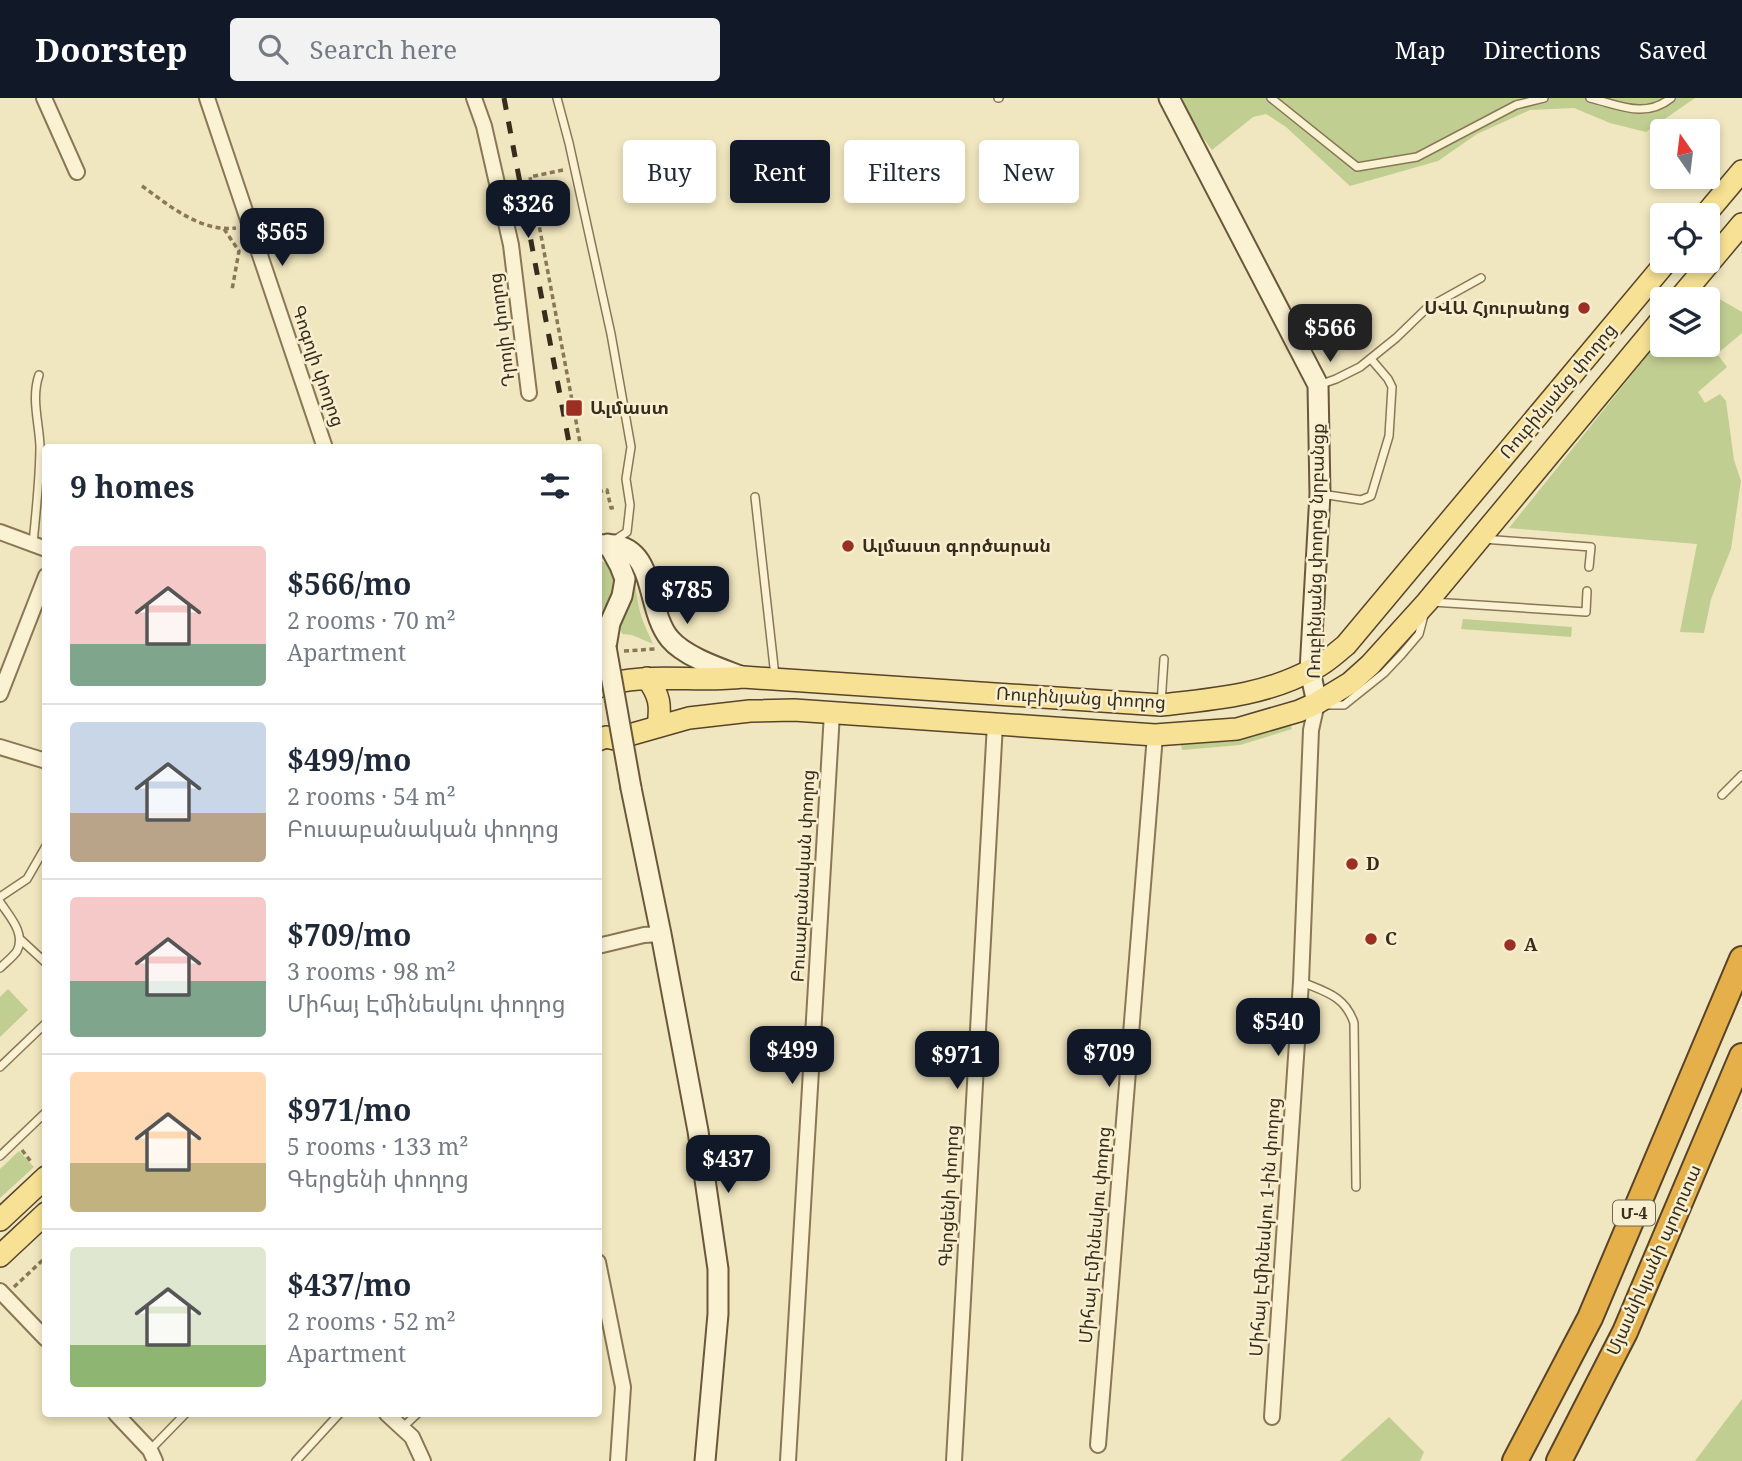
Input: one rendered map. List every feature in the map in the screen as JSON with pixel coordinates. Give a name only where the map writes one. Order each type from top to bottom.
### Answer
[{"type":"highway","name":"Մյասնիկյանի պողոտա","points":[[1515,1461],[1590,1318],[1742,960]]},
{"type":"highway","name":"Մյասնիկյանի պողոտա","points":[[1559,1461],[1625,1332],[1742,1056]]},
{"type":"main road","points":[[1715,203],[1742,171]]},
{"type":"main road","points":[[1689,287],[1742,224]]},
{"type":"main road","name":"Ռուբինյանց փողոց","points":[[602,686],[616,681],[647,678],[718,680],[743,677],[1161,705],[1227,698],[1287,682],[1325,663],[1346,645],[1657,273]]},
{"type":"main road","name":"Ռուբինյանց փողոց","points":[[602,732],[615,739],[689,718],[750,711],[794,710],[1155,735],[1237,729],[1299,710],[1317,703],[1378,667],[1427,602],[1650,334]]},
{"type":"main road","points":[[647,678],[656,690],[660,708],[657,727]]},
{"type":"main road","points":[[0,1220],[42,1174]]},
{"type":"main road","points":[[0,1256],[42,1217]]},
{"type":"street","points":[[44,98],[77,172]]},
{"type":"street","name":"Գոգոլի փողոց","points":[[207,98],[324,444]]},
{"type":"street","name":"Դրոյի փողոց","points":[[474,98],[484,126],[511,245],[529,393]]},
{"type":"street","name":"Ռուբինյանց փողոց նրբանցք","points":[[1169,98],[1318,385],[1320,494],[1310,671],[1317,703]]},
{"type":"street","points":[[0,533],[39,546]]},
{"type":"street","points":[[603,544],[612,553],[625,579],[622,596],[610,623],[606,645],[699,1142],[718,1269],[718,1314],[705,1461]]},
{"type":"street","points":[[603,544],[620,545],[637,556],[643,566],[662,625],[671,640],[708,663],[743,677]]},
{"type":"street","points":[[0,694],[42,586]]},
{"type":"street","name":"Միհայ Էմինեսկու 1-ին փողոց","points":[[1272,1417],[1301,982],[1311,730],[1317,703]]},
{"type":"street","name":"Բուսաբանական փողոց","points":[[788,1461],[832,713]]},
{"type":"street","name":"Գերցենի փողոց","points":[[954,1461],[995,724]]},
{"type":"street","name":"Միհայ Էմինեսկու փողոց","points":[[1098,1445],[1155,735]]},
{"type":"street","points":[[0,747],[42,760]]},
{"type":"street","points":[[602,945],[644,935],[661,934]]},
{"type":"street","points":[[602,1282],[623,1387],[618,1461]]},
{"type":"street","points":[[2,1293],[42,1335]]},
{"type":"street","points":[[120,1417],[153,1455]]},
{"type":"street","points":[[391,1417],[412,1437],[422,1461]]},
{"type":"lane","points":[[558,98],[611,334],[631,447],[626,479],[630,505],[627,532],[603,544]]},
{"type":"lane","points":[[1271,98],[1357,167],[1417,157],[1516,105],[1544,98]]},
{"type":"lane","points":[[1590,98],[1637,110],[1661,106],[1671,98]]},
{"type":"lane","points":[[1318,385],[1360,367],[1427,308],[1480,278]]},
{"type":"lane","points":[[1320,494],[1362,500],[1370,496],[1389,436],[1392,387],[1371,359]]},
{"type":"lane","points":[[39,375],[34,388],[40,443],[39,546]]},
{"type":"lane","points":[[755,497],[776,680]]},
{"type":"lane","points":[[1480,539],[1591,547],[1589,567]]},
{"type":"lane","points":[[1427,602],[1586,612],[1587,591]]},
{"type":"lane","points":[[1161,705],[1164,659]]},
{"type":"lane","points":[[1722,795],[1742,775]]},
{"type":"lane","points":[[0,897],[27,879],[42,853]]},
{"type":"lane","points":[[0,902],[16,926],[20,939],[42,959]]},
{"type":"lane","points":[[0,968],[16,952],[20,939]]},
{"type":"lane","points":[[1301,982],[1332,994],[1350,1010],[1354,1023],[1356,1186]]},
{"type":"lane","points":[[0,1067],[42,1027]]},
{"type":"lane","points":[[0,1156],[42,1116]]},
{"type":"lane","points":[[153,1455],[184,1417]]},
{"type":"lane","points":[[296,1461],[336,1417]]},
{"type":"lane","points":[[403,1427],[414,1417]]},
{"type":"path","points":[[575,168],[530,177],[580,444]]},
{"type":"path","points":[[142,186],[189,219],[224,229],[250,226]]},
{"type":"path","points":[[224,229],[239,251],[232,290]]},
{"type":"path","points":[[602,491],[607,490],[609,499]]},
{"type":"path","points":[[606,645],[664,650]]},
{"type":"path","points":[[23,1151],[42,1174]]},
{"type":"path","points":[[2,1293],[42,1260]]},
{"type":"green space","points":[[1174,98],[1695,98],[1665,119],[1650,119],[1650,129],[1646,132],[1610,123],[1574,108],[1530,110],[1477,134],[1438,161],[1350,186],[1286,127],[1266,114],[1253,117],[1212,150]]},
{"type":"green space","points":[[1720,299],[1742,312],[1742,333],[1720,351]]},
{"type":"green space","points":[[1650,352],[1650,357],[1719,357],[1727,367],[1698,392],[1705,403],[1720,394],[1726,401],[1734,460],[1741,481],[1731,549],[1711,599],[1704,633],[1680,632],[1697,544],[1509,528]]},
{"type":"green space","points":[[602,561],[609,566],[618,583],[602,625]]},
{"type":"green space","points":[[629,565],[635,581],[640,613],[653,644],[632,635],[622,634],[618,627]]},
{"type":"green space","points":[[1463,619],[1572,627],[1571,637],[1461,629]]},
{"type":"green space","points":[[1289,719],[1292,729],[1240,745],[1182,750],[1180,740]]},
{"type":"green space","points":[[8,989],[28,1010],[0,1037],[0,997]]},
{"type":"green space","points":[[19,1151],[34,1167],[0,1198],[0,1169]]},
{"type":"green space","points":[[1742,1399],[1742,1461],[1695,1461]]},
{"type":"green space","points":[[1389,1417],[1424,1452],[1420,1461],[1340,1461]]},
{"type":"railway","points":[[504,98],[569,444]]},
{"type":"place","name":"ՍՎԱ Հյուրանոց","points":[[1584,308]]},
{"type":"place","name":"Ալմաստ","points":[[574,408]]},
{"type":"place","name":"Ալմաստ գործարան","points":[[848,546]]},
{"type":"place","name":"D","points":[[1352,864]]},
{"type":"place","name":"C","points":[[1371,939]]},
{"type":"place","name":"A","points":[[1510,945]]}]
